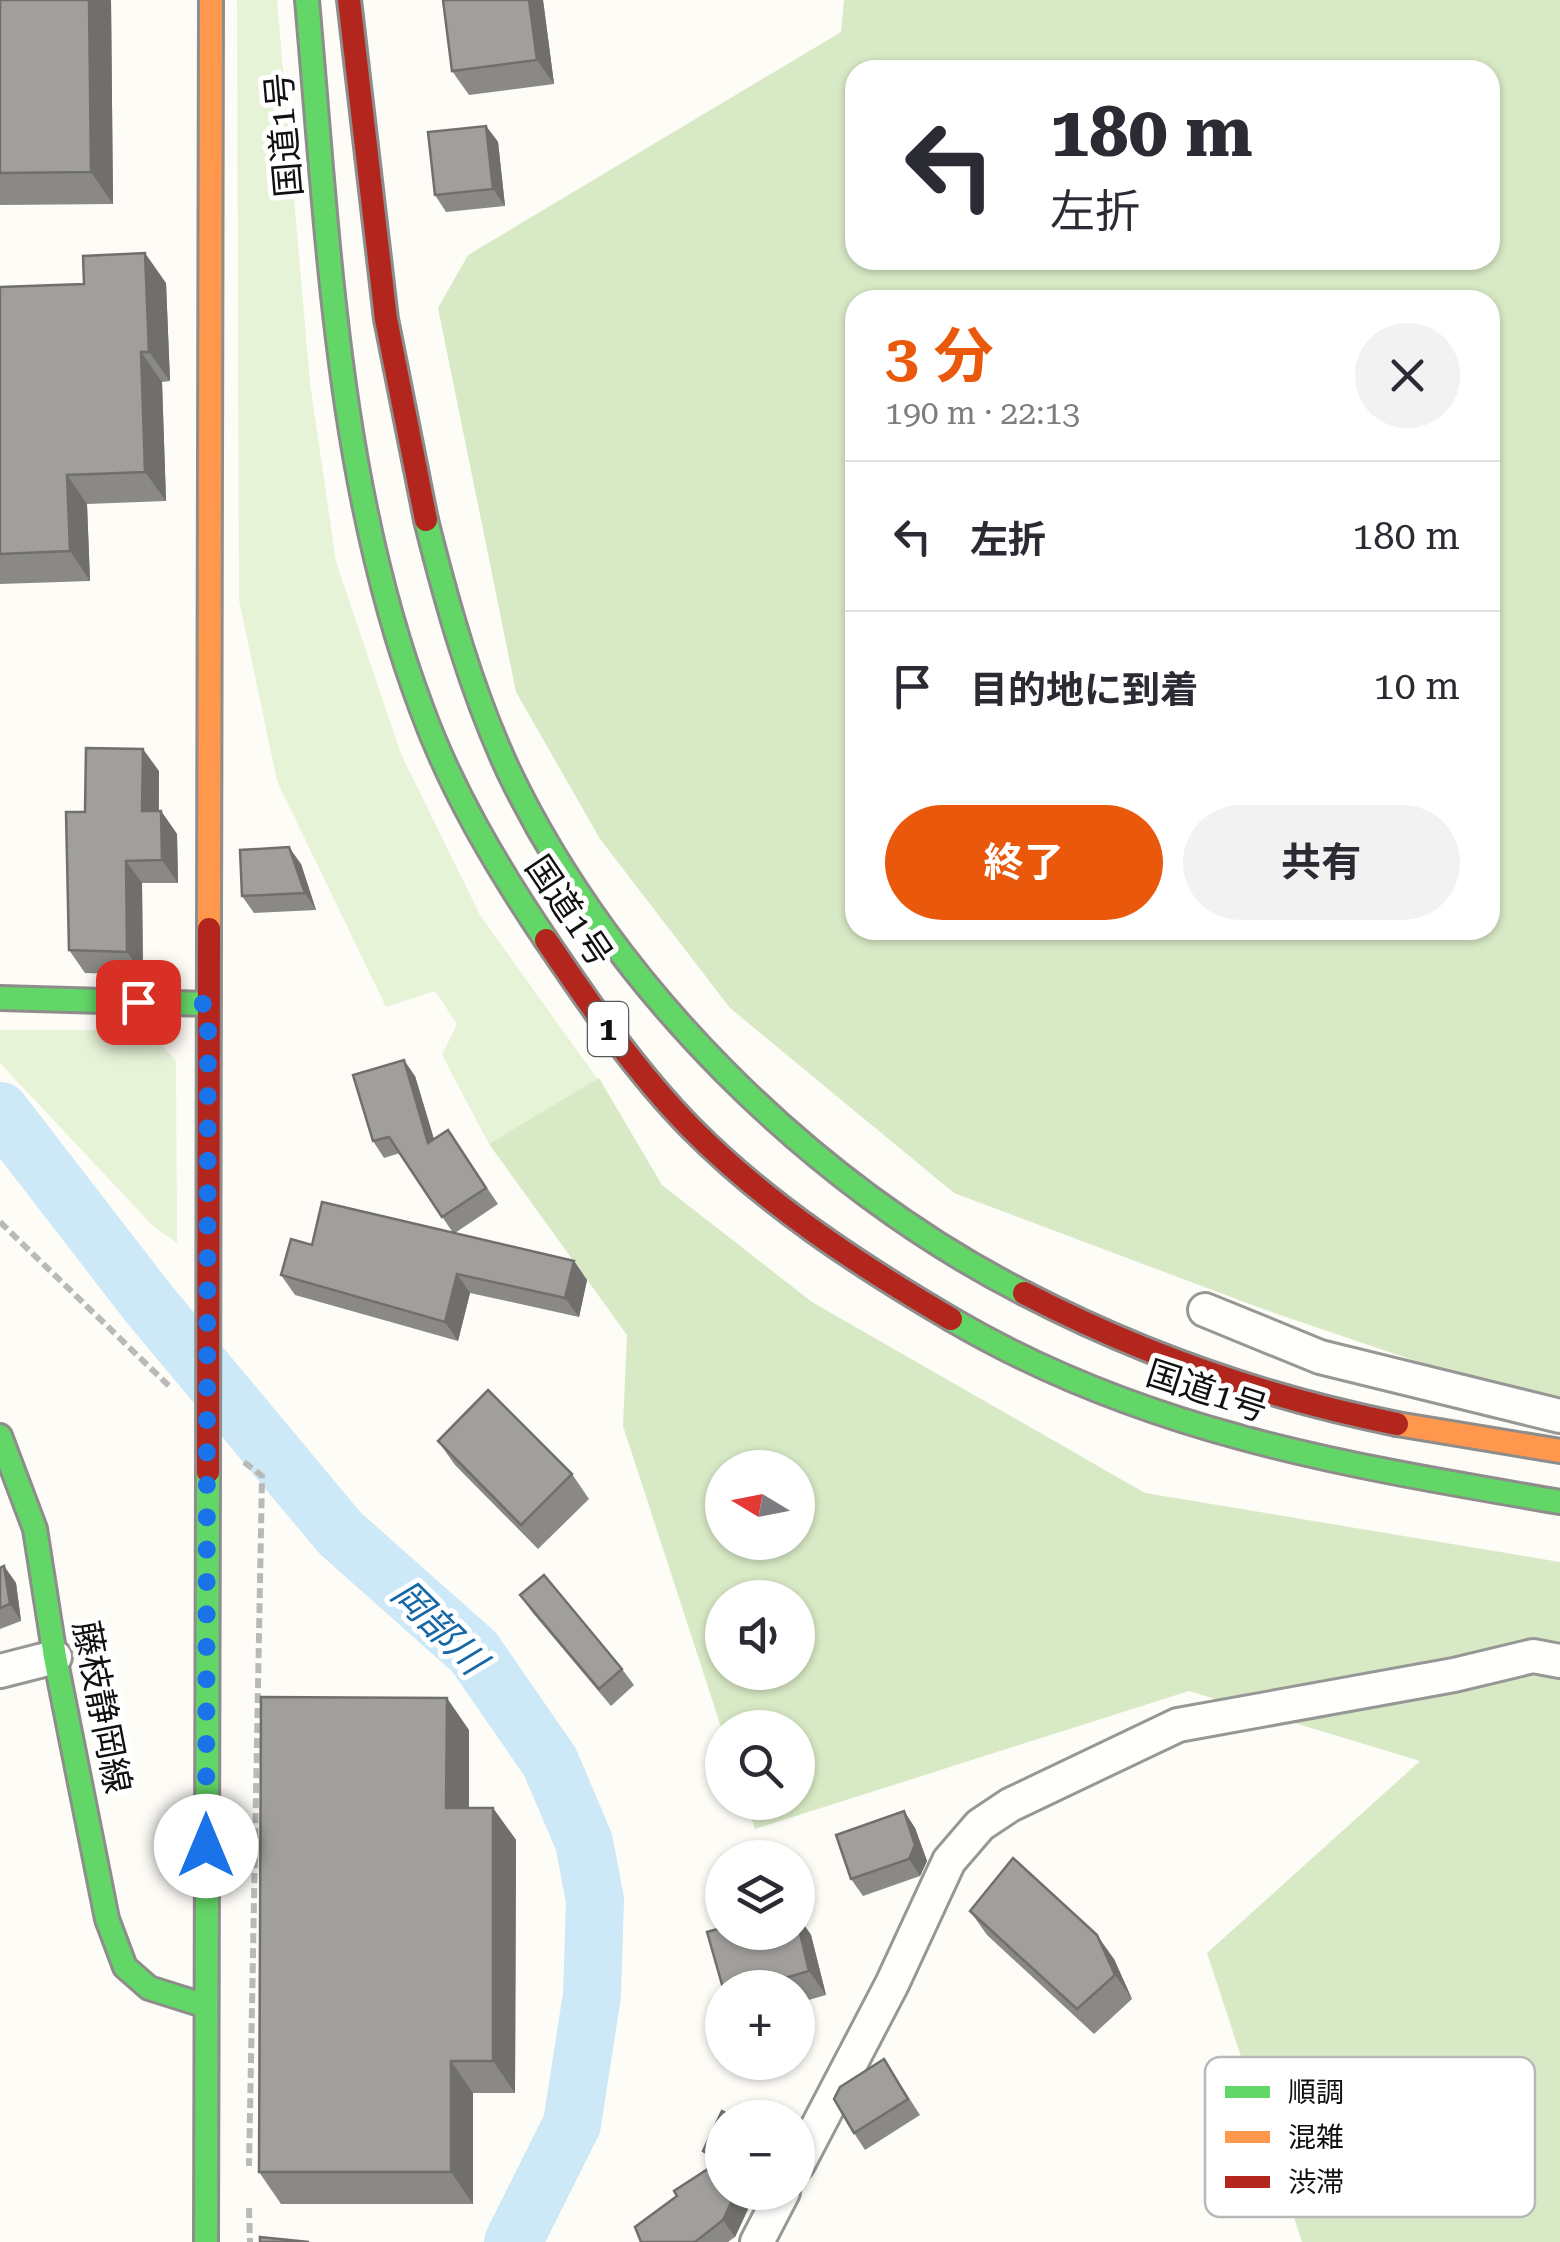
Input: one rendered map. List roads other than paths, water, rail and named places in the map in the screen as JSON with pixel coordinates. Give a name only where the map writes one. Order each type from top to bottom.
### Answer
[{"type":"main road","points":[[206,2242],[205,1312],[211,0]]},
{"type":"main road","name":"国道1号","points":[[307,0],[338,340],[393,622],[443,769],[504,880],[605,1025],[709,1146],[849,1258],[950,1321],[1102,1394],[1265,1447],[1560,1502]]},
{"type":"main road","name":"国道1号","points":[[349,0],[367,205],[390,367],[436,559],[508,768],[544,838],[631,967],[801,1142],[880,1206],[1053,1310],[1218,1376],[1355,1414],[1560,1450]]},
{"type":"main road","points":[[0,998],[208,1004]]},
{"type":"main road","name":"藤枝静岡線","points":[[0,1436],[35,1528],[55,1657],[108,1919],[126,1968],[149,1988],[204,2005]]},
{"type":"street","points":[[1204,1310],[1320,1357],[1560,1416]]},
{"type":"street","points":[[815,2131],[892,1984],[949,1861],[980,1825],[1010,1806],[1178,1725],[1454,1675],[1533,1656],[1560,1661]]},
{"type":"street","points":[[0,1672],[55,1657]]},
{"type":"street","points":[[756,2242],[773,2210]]},
{"type":"waterway","name":"岡部川","points":[[0,1111],[149,1304],[340,1533],[474,1652],[550,1762],[584,1842],[595,1900],[592,1995],[572,2124],[513,2242]]}]
